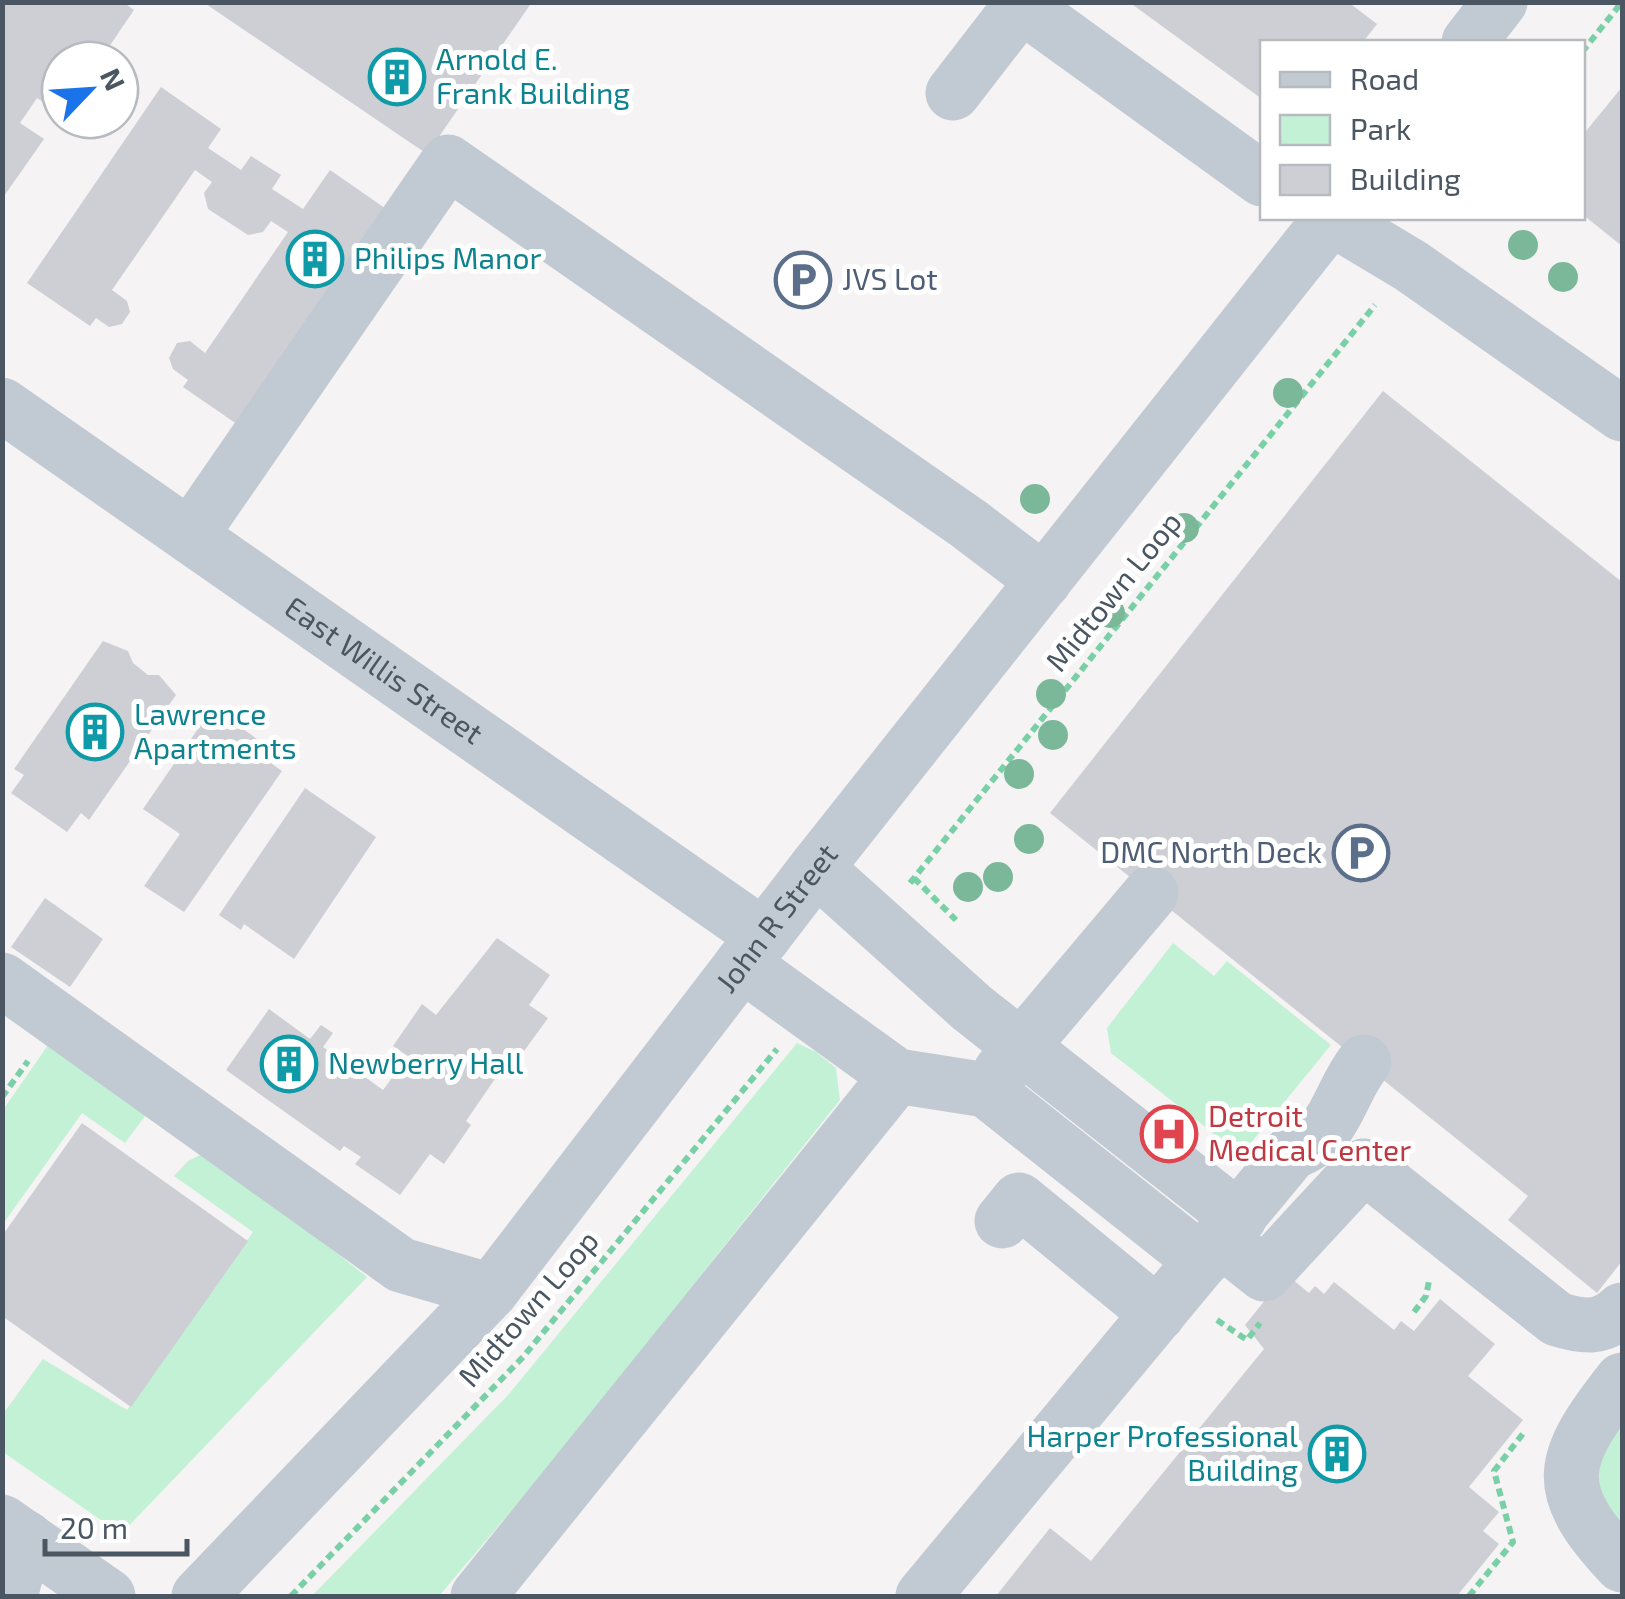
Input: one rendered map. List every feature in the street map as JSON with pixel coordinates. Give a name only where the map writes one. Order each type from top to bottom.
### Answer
[{"type":"street","points":[[1470,40],[1500,2]]},
{"type":"street","points":[[953,92],[1019,4],[1260,178]]},
{"type":"street","points":[[190,536],[448,162],[970,524],[1044,580]]},
{"type":"street","name":"John R Street","points":[[199,1596],[491,1291],[816,868],[1329,220]]},
{"type":"street","points":[[1334,220],[1411,266],[1622,414]]},
{"type":"street","name":"East Willis Street","points":[[2,406],[190,536],[753,950],[906,1077]]},
{"type":"street","points":[[816,868],[972,1008],[1023,1044],[1220,1239]]},
{"type":"street","points":[[986,1090],[1150,893]]},
{"type":"street","points":[[2,980],[401,1265],[491,1291]]},
{"type":"street","points":[[478,1596],[906,1077],[972,1008]]},
{"type":"street","points":[[923,1596],[1292,1152],[1312,1145],[1346,1102],[1357,1070]]},
{"type":"street","points":[[906,1077],[986,1090],[1220,1239],[1264,1274],[1364,1166],[1556,1319],[1586,1327],[1610,1322],[1622,1310]]},
{"type":"street","points":[[1002,1220],[1019,1200],[1158,1314]]},
{"type":"street","points":[[1622,1380],[1584,1429],[1573,1450],[1572,1474],[1575,1508],[1622,1565]]},
{"type":"street","points":[[10,1596],[14,1530]]},
{"type":"street","points":[[14,1530],[108,1596]]},
{"type":"path","points":[[1585,48],[1622,2]]},
{"type":"path","name":"Midtown Loop","points":[[905,890],[1369,311]]},
{"type":"path","name":"Midtown Loop","points":[[291,1596],[523,1356],[786,1038]]},
{"type":"path","points":[[2,1097],[30,1058]]},
{"type":"path","points":[[1469,1596],[1513,1542],[1494,1471]]},
{"type":"green space","points":[[1173,943],[1214,976],[1227,961],[1331,1045],[1241,1155],[1111,1053],[1107,1028]]},
{"type":"green space","points":[[55,1035],[151,1108],[125,1143],[82,1113],[3,1224],[3,1110]]},
{"type":"green space","points":[[797,1043],[836,1068],[840,1100],[556,1458],[439,1596],[312,1596],[509,1394]]},
{"type":"green space","points":[[208,1151],[367,1277],[121,1534],[3,1452],[3,1414],[43,1359],[127,1410],[253,1232],[174,1176],[188,1161]]},
{"type":"green space","points":[[1622,1416],[1622,1524],[1607,1512],[1590,1474]]},
{"type":"building","points":[[2,2],[123,2],[134,10],[114,40],[40,40],[40,100],[37,98],[20,123],[43,140],[2,199]]},
{"type":"building","name":"Arnold E. Frank Building","points":[[203,2],[532,2],[427,154]]},
{"type":"building","points":[[1129,2],[1348,2],[1377,24],[1365,40],[1260,40],[1260,98]]},
{"type":"building","name":"Philips Manor","points":[[161,87],[221,129],[208,148],[241,170],[251,156],[281,175],[272,189],[303,209],[330,170],[392,213],[244,429],[183,387],[188,380],[173,369],[169,358],[177,343],[190,341],[205,353],[288,232],[271,221],[263,232],[248,235],[208,209],[204,193],[212,182],[195,170],[112,290],[127,301],[130,312],[122,324],[109,327],[96,318],[90,326],[27,283],[125,140],[140,140],[140,118]]},
{"type":"building","points":[[1622,87],[1622,246],[1585,216],[1585,132]]},
{"type":"building","name":"DMC North Deck","points":[[1383,391],[1622,582],[1622,1261],[1597,1293],[1508,1220],[1528,1196],[1050,813]]},
{"type":"building","name":"Lawrence Apartments","points":[[103,641],[128,651],[133,663],[148,675],[159,675],[176,695],[89,820],[81,813],[67,832],[11,793],[24,775],[14,769]]},
{"type":"building","points":[[213,707],[257,739],[251,749],[282,771],[184,912],[144,886],[180,834],[143,809]]},
{"type":"building","points":[[305,788],[376,837],[294,959],[244,924],[241,930],[219,915]]},
{"type":"building","points":[[45,898],[103,939],[70,987],[11,947]]},
{"type":"building","name":"Newberry Hall","points":[[497,938],[550,975],[529,1005],[548,1018],[519,1058],[512,1054],[466,1121],[471,1125],[444,1164],[430,1154],[400,1195],[355,1164],[361,1157],[344,1146],[340,1151],[226,1070],[269,1009],[310,1039],[321,1025],[333,1033],[323,1047],[383,1090],[408,1056],[393,1046],[422,1004],[436,1015]]},
{"type":"building","points":[[82,1123],[248,1241],[131,1407],[2,1316],[2,1236]]},
{"type":"building","name":"Harper Professional Building","points":[[1286,1274],[1309,1293],[1315,1286],[1324,1294],[1334,1282],[1394,1330],[1401,1321],[1414,1331],[1440,1299],[1495,1344],[1468,1376],[1523,1420],[1469,1487],[1499,1512],[1483,1531],[1499,1544],[1457,1596],[996,1596],[1050,1528],[1091,1561],[1264,1349],[1245,1325]]},
{"type":"place","name":"Arnold E. Frank Building","points":[[397,77]]},
{"type":"place","name":"Philips Manor","points":[[315,259]]},
{"type":"place","name":"JVS Lot","points":[[803,280]]},
{"type":"place","name":"Lawrence Apartments","points":[[95,732]]},
{"type":"place","name":"DMC North Deck","points":[[1361,853]]},
{"type":"place","name":"Newberry Hall","points":[[289,1064]]},
{"type":"place","name":"Detroit Medical Center","points":[[1169,1134]]},
{"type":"place","name":"Harper Professional Building","points":[[1337,1454]]}]
